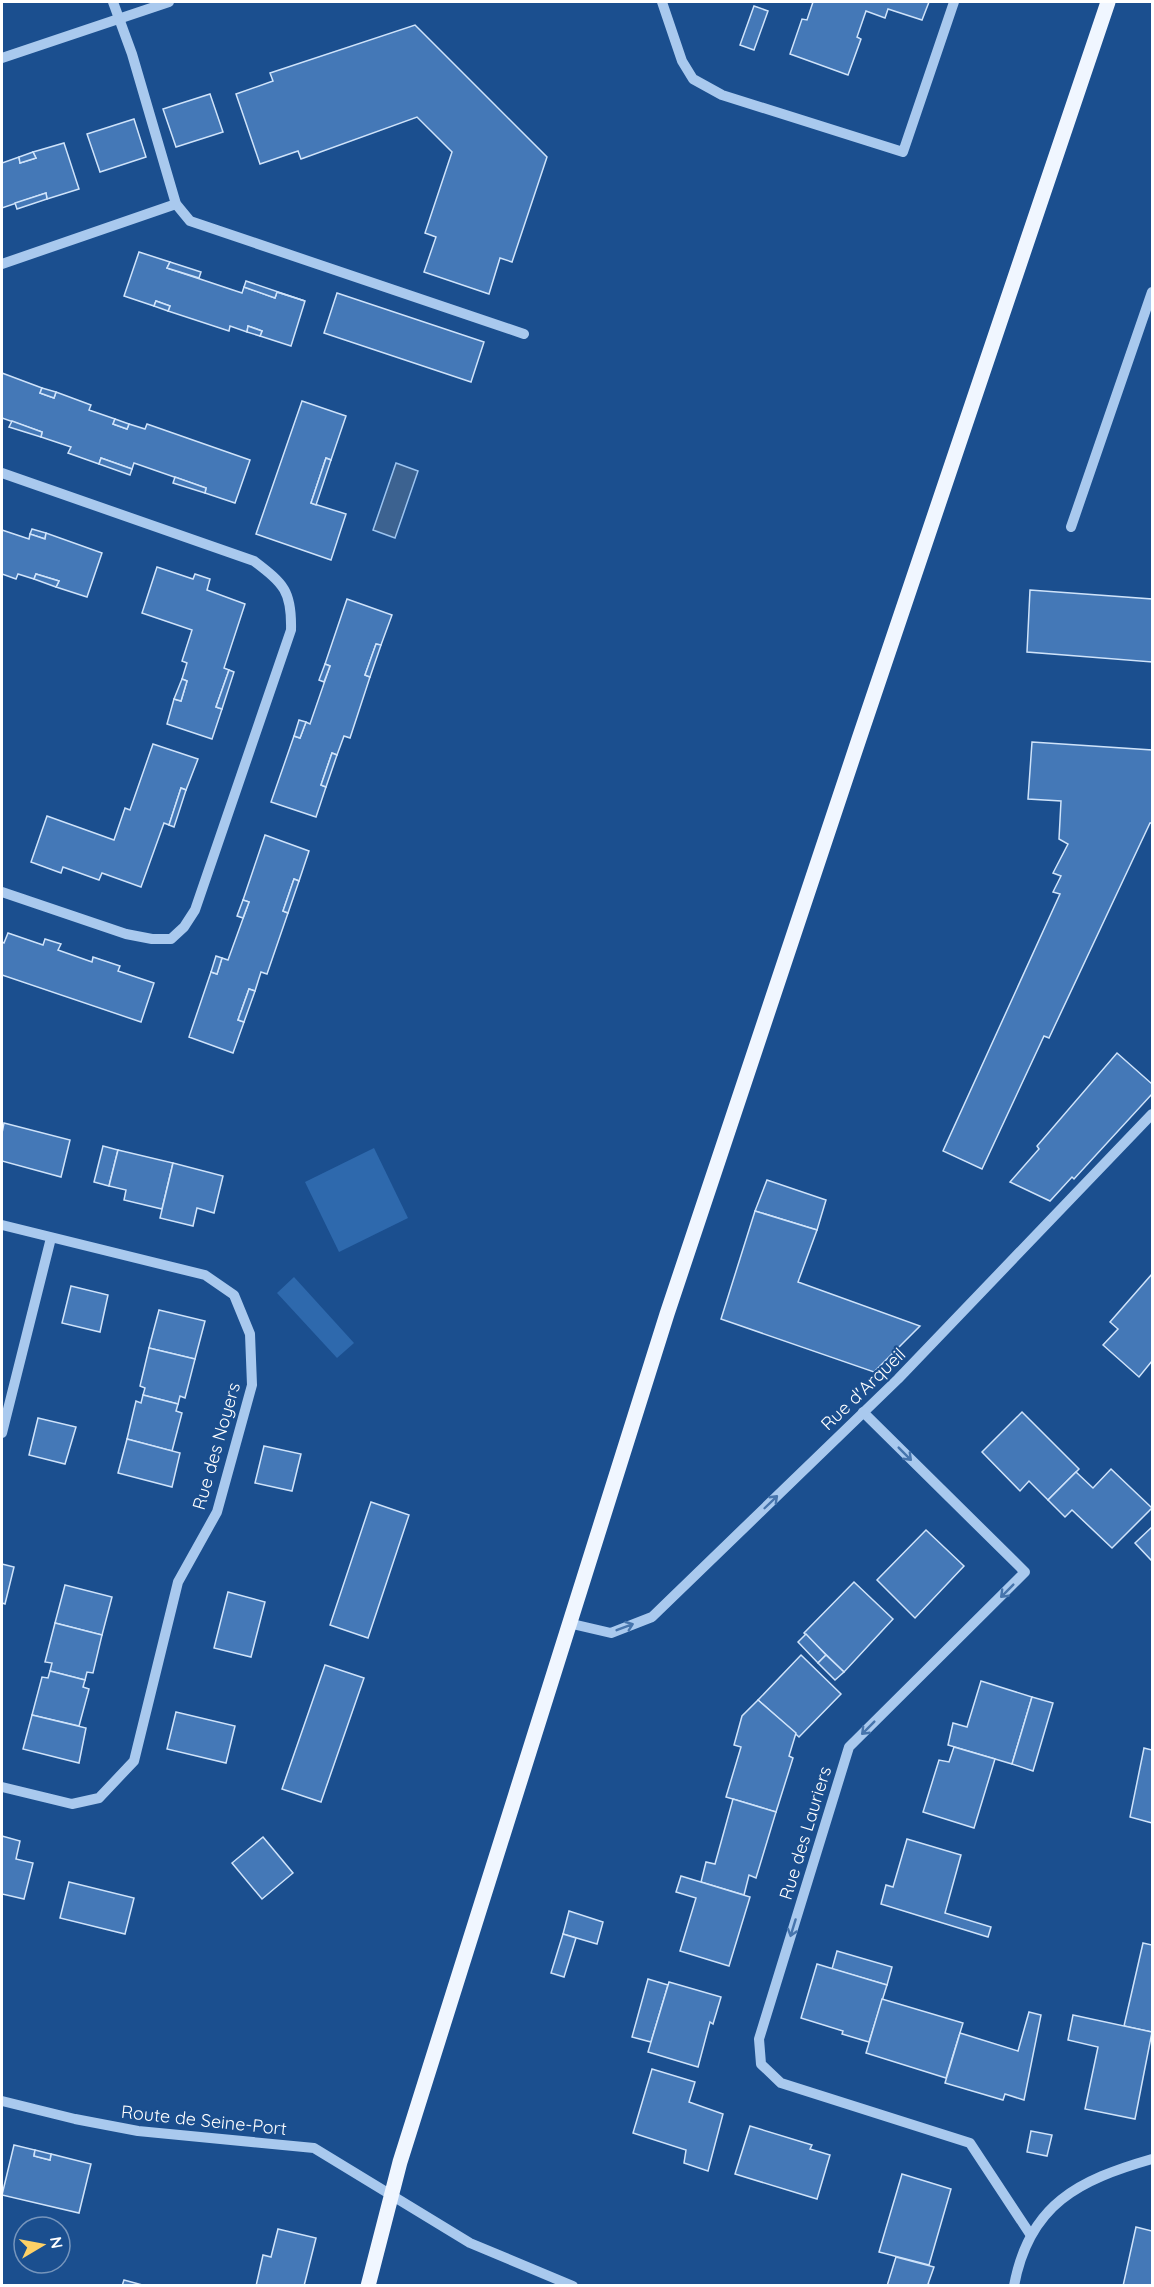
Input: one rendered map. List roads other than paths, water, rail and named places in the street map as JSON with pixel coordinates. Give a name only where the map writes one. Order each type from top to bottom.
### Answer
[{"type":"main road","points":[[368,2286],[400,2162],[667,1314],[858,739],[1108,2]]},
{"type":"street","points":[[113,2],[176,204],[190,221],[524,334]]},
{"type":"street","points":[[2,58],[169,2]]},
{"type":"street","points":[[662,2],[682,61],[693,79],[722,95],[903,153],[954,2]]},
{"type":"street","points":[[2,264],[176,204]]},
{"type":"street","points":[[1071,527],[1152,292]]},
{"type":"street","points":[[2,473],[254,561],[273,575],[287,592],[291,612],[291,630],[195,910],[184,927],[171,939],[152,939],[126,934],[2,892]]},
{"type":"street","name":"Rue d'Arqueil","points":[[568,1623],[611,1633],[652,1617],[898,1379],[1152,1114]]},
{"type":"street","name":"Rue des Noyers","points":[[2,1226],[205,1275],[234,1295],[250,1334],[252,1385],[218,1512],[178,1582],[134,1761],[99,1798],[72,1804],[2,1787]]},
{"type":"street","points":[[2,1433],[51,1238]]},
{"type":"street","name":"Rue des Lauriers","points":[[863,1413],[1025,1572],[849,1747],[759,2039],[761,2064],[781,2083],[970,2143],[1030,2234]]},
{"type":"street","name":"Route de Seine-Port","points":[[2,2101],[75,2119],[138,2131],[314,2148],[470,2243],[573,2286]]},
{"type":"street","points":[[1014,2286],[1030,2234],[1051,2208],[1082,2185],[1118,2169],[1152,2159]]}]
